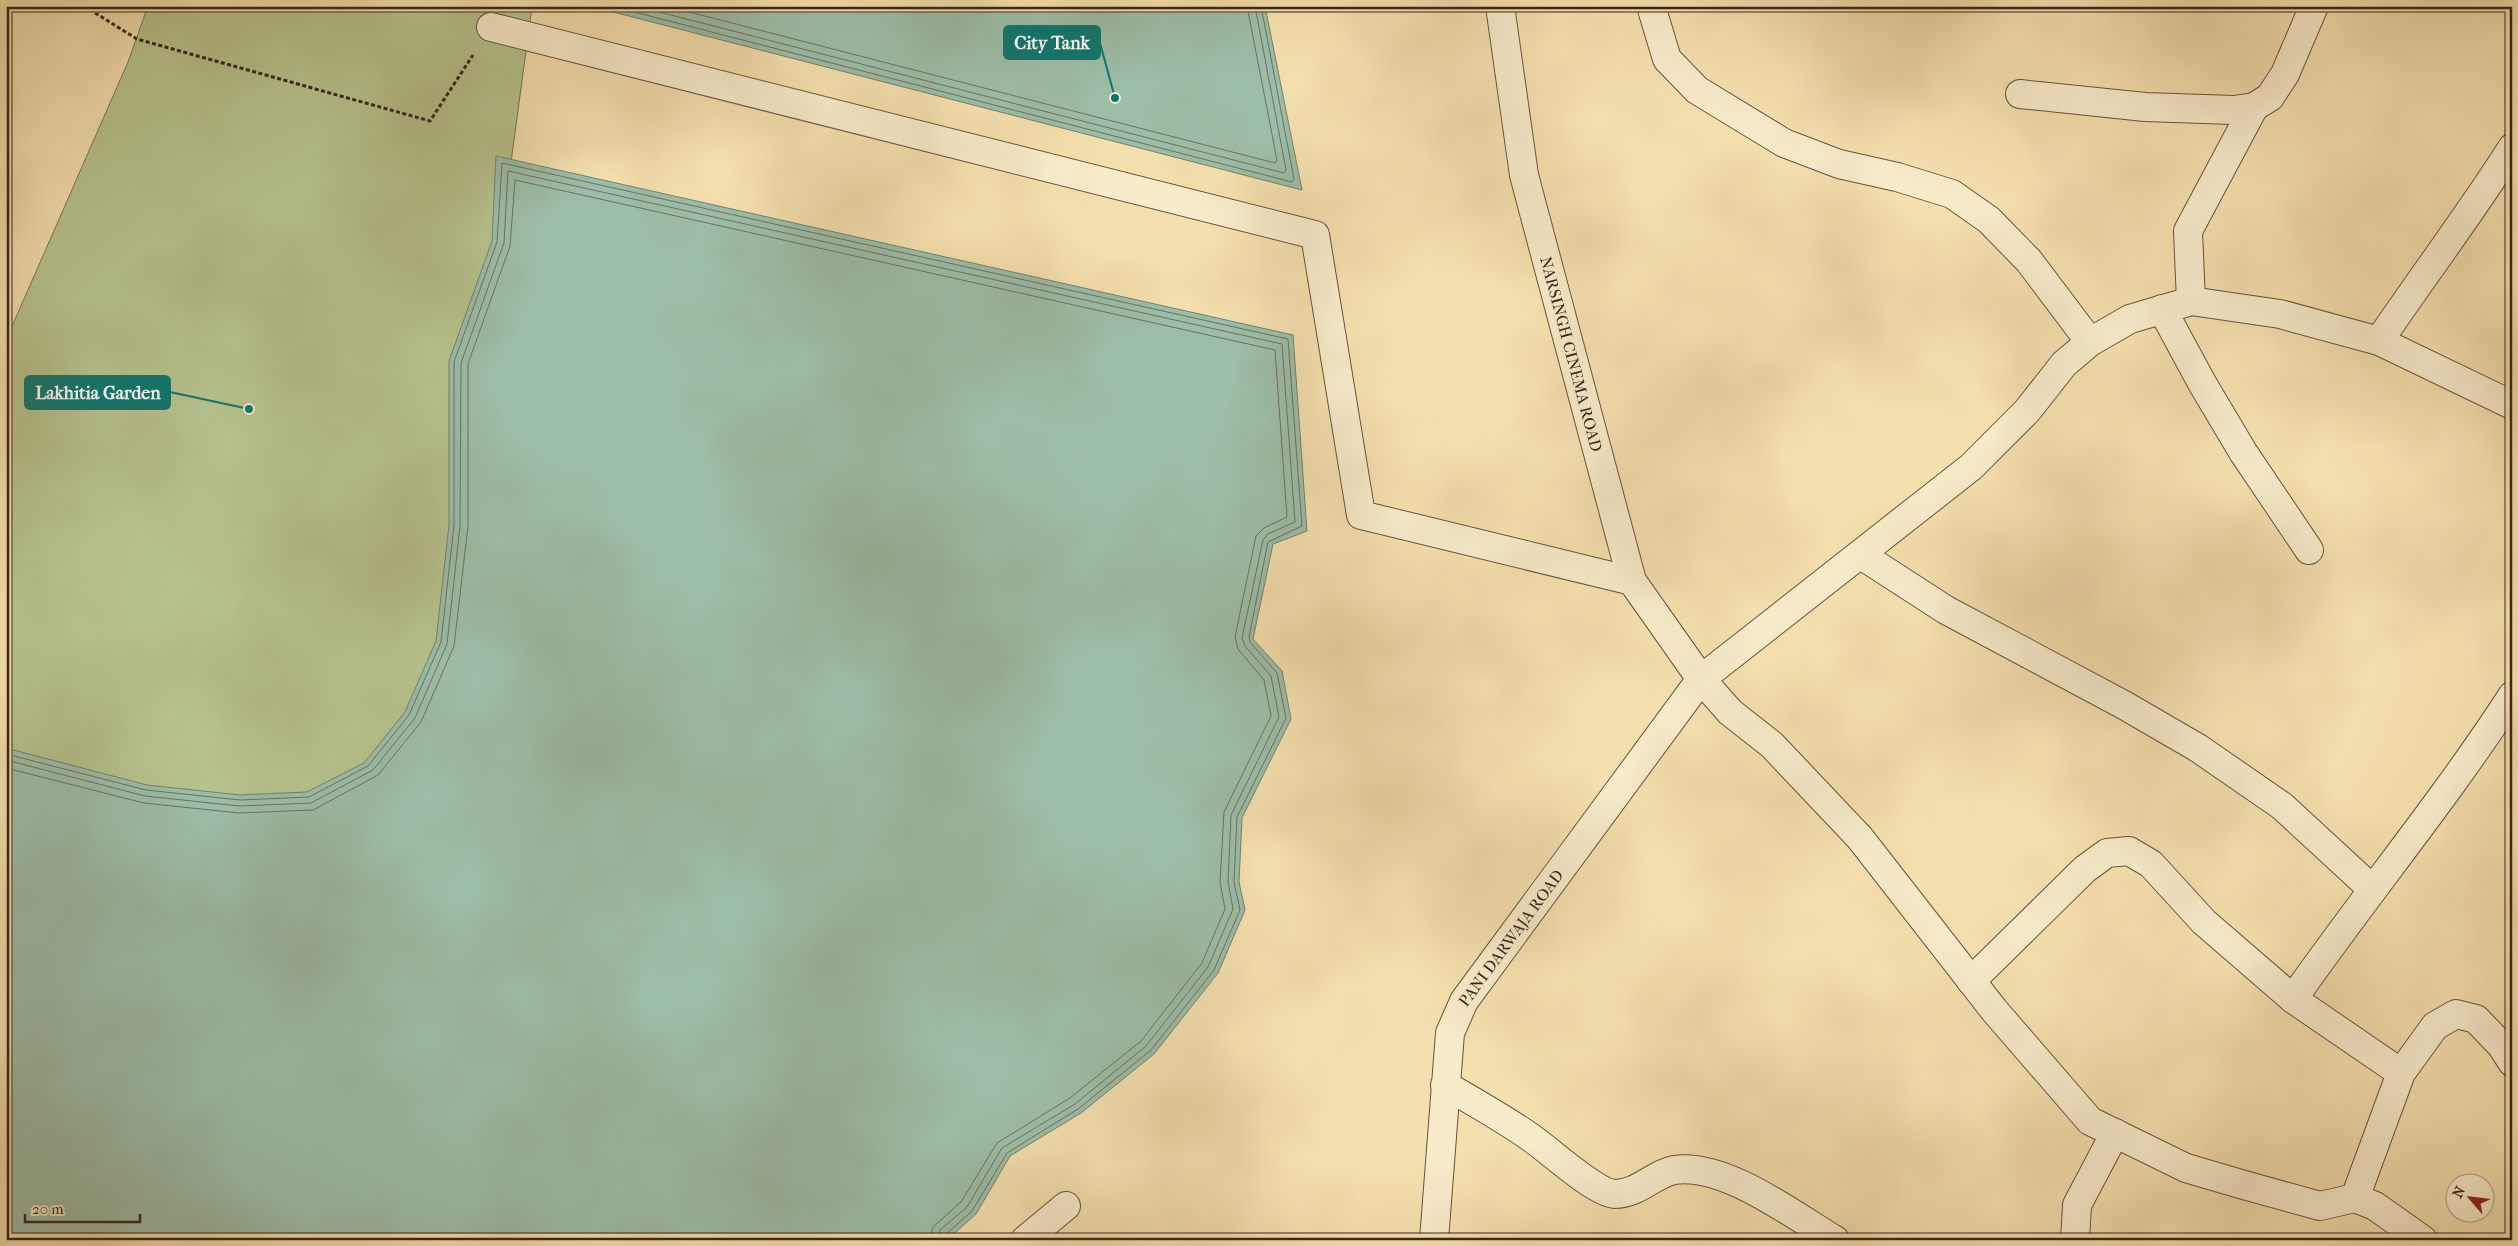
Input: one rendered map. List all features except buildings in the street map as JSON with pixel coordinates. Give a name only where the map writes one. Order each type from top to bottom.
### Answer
[{"type":"street","name":"NARSINGH CINEMA ROAD","points":[[1500,6],[1524,175],[1632,581],[1701,679],[1730,712],[1772,745],[1860,838],[1971,980],[2090,1121],[2186,1168],[2320,1206],[2355,1198]]},
{"type":"street","points":[[1651,6],[1667,59],[1697,90],[1784,143],[1839,164],[1897,177],[1952,194],[1989,220],[2029,261],[2090,342]]},
{"type":"street","points":[[2020,94],[2145,106],[2234,110],[2254,107],[2270,97],[2285,74],[2314,6]]},
{"type":"street","points":[[491,27],[1315,235],[1361,515],[1632,581]]},
{"type":"street","points":[[2254,107],[2188,231],[2191,301],[2280,314],[2379,341],[2512,405]]},
{"type":"street","points":[[2379,341],[2436,257],[2483,194],[2512,148]]},
{"type":"street","name":"PANI DARWAJA ROAD","points":[[1434,1240],[1450,1033],[1464,1001],[1701,679],[1971,467],[2027,411],[2064,364],[2090,342],[2130,319],[2191,301]]},
{"type":"street","points":[[2162,309],[2202,383],[2243,452],[2309,550]]},
{"type":"street","points":[[1860,555],[1946,610],[2124,705],[2198,748],[2282,806],[2372,889]]},
{"type":"street","points":[[2293,999],[2372,889],[2478,748],[2512,696]]},
{"type":"street","points":[[1971,980],[2085,870],[2107,853],[2128,851],[2151,864],[2204,922],[2293,999],[2401,1072]]},
{"type":"street","points":[[2423,1240],[2375,1206],[2355,1198],[2401,1072],[2436,1026],[2456,1014],[2476,1019],[2501,1045],[2512,1062]]},
{"type":"street","points":[[1446,1085],[1531,1137],[1590,1182],[1614,1194],[1637,1189],[1673,1170],[1703,1170],[1732,1179],[1835,1240]]},
{"type":"street","points":[[2075,1240],[2077,1205],[2115,1133]]},
{"type":"street","points":[[1025,1240],[1066,1206]]},
{"type":"path","points":[[84,6],[137,39],[430,121],[491,27]]},
{"type":"green space","points":[[148,6],[532,6],[495,282],[451,709],[290,836],[6,775],[6,340],[128,62]]},
{"type":"water","points":[[590,6],[1265,6],[1302,190]]},
{"type":"water","points":[[496,156],[1293,335],[1307,531],[1273,544],[1253,639],[1282,671],[1291,719],[1242,818],[1239,882],[1245,910],[1218,973],[1154,1054],[1081,1113],[1010,1156],[976,1214],[947,1240],[6,1240],[6,748],[147,785],[240,795],[307,792],[364,763],[405,712],[436,641],[449,525],[449,361],[492,241]]},
{"type":"place","name":"City Tank","points":[[1115,98]]},
{"type":"place","name":"Lakhitia Garden","points":[[249,409]]}]
